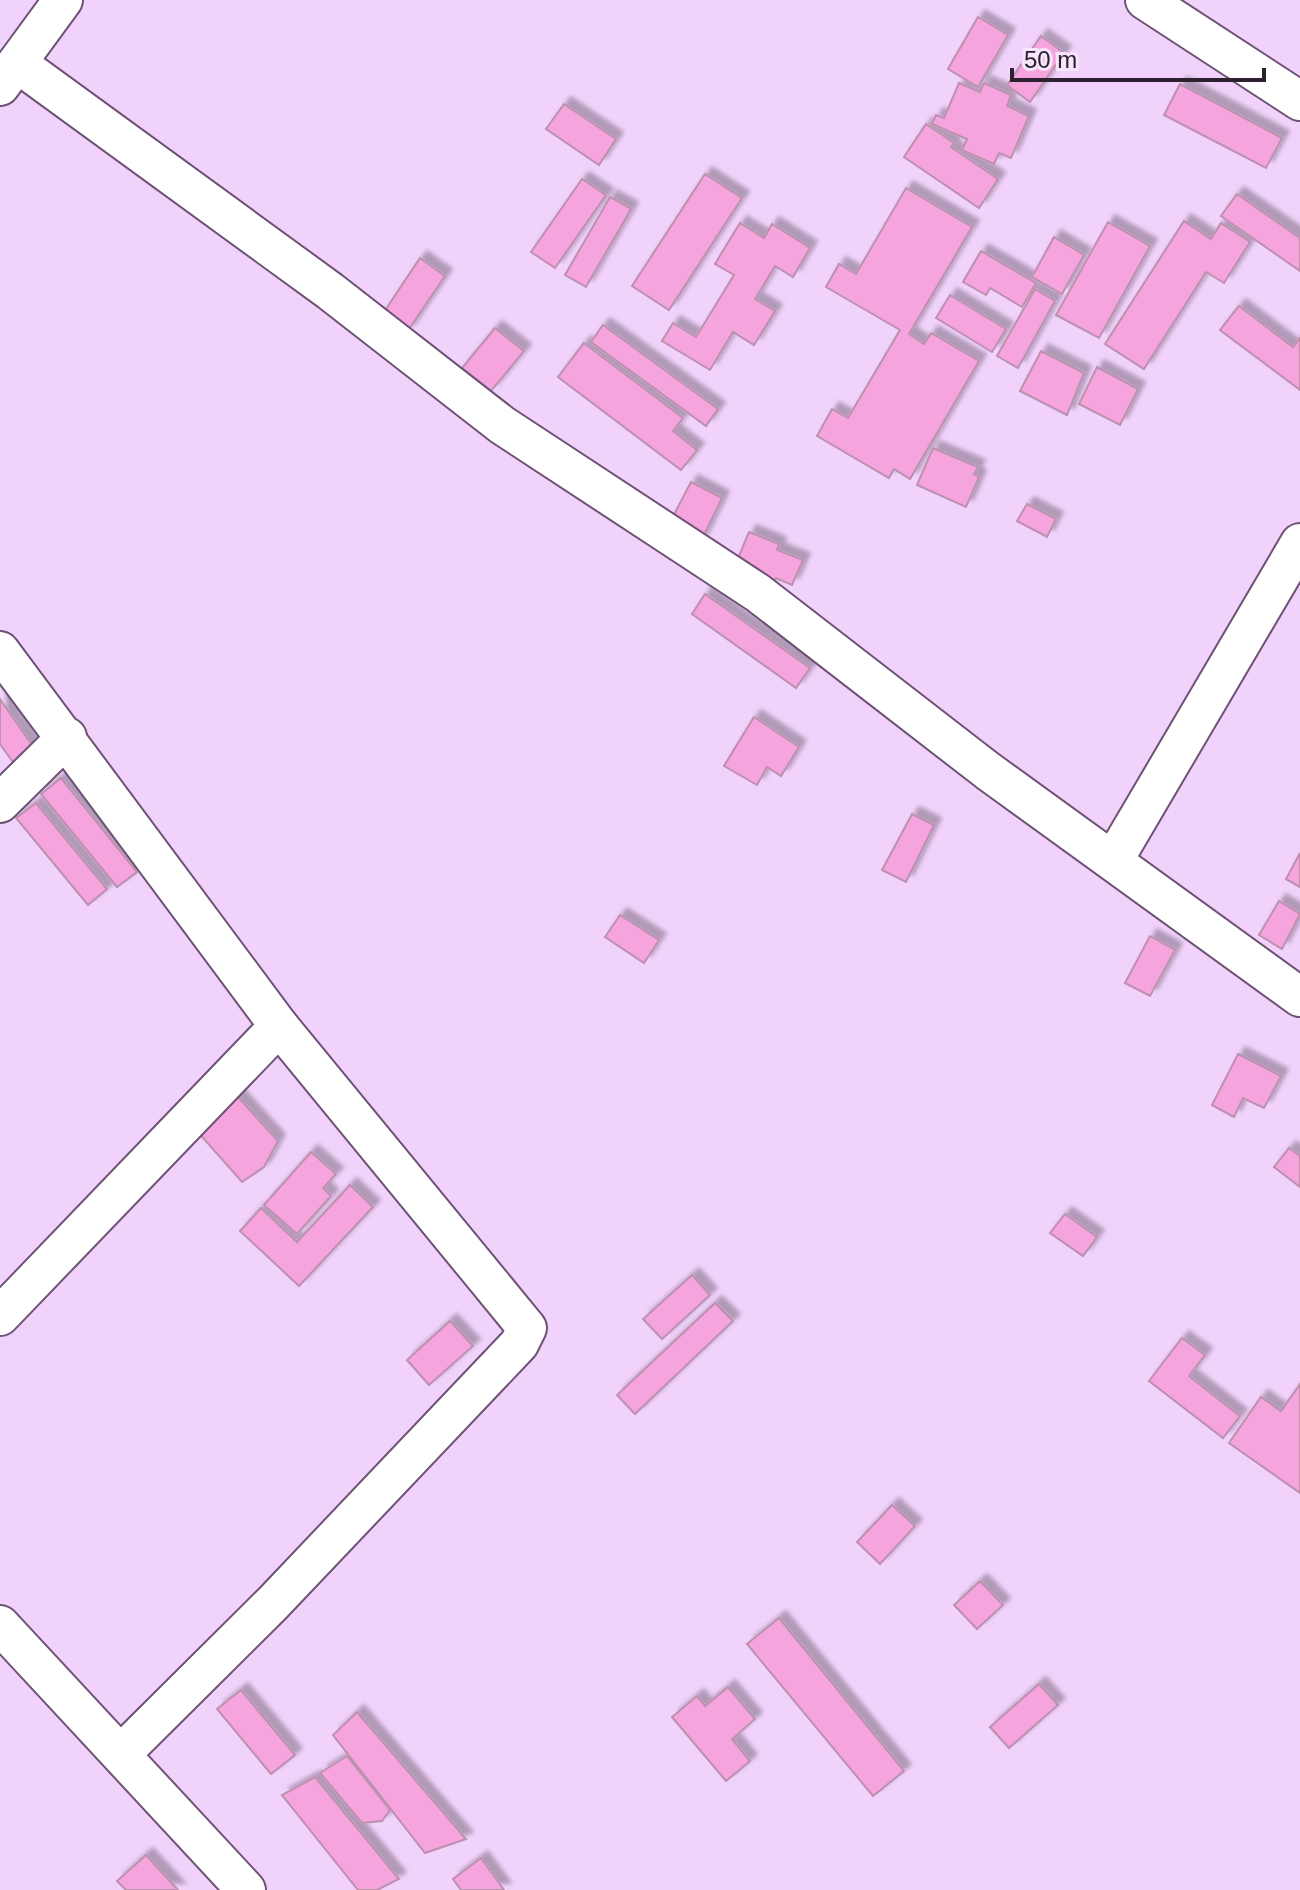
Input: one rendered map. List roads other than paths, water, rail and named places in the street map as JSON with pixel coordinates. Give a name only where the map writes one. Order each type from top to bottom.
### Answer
[{"type":"street","points":[[63,0],[8,75],[330,291],[502,425],[758,593],[885,694],[1300,997]]},
{"type":"street","points":[[1145,0],[1300,101]]},
{"type":"street","points":[[1113,861],[1300,543]]},
{"type":"street","points":[[0,651],[67,737],[279,1026],[523,1322],[525,1336],[273,1603],[121,1754]]},
{"type":"street","points":[[0,803],[67,737]]},
{"type":"street","points":[[0,1316],[279,1026]]},
{"type":"street","points":[[0,1625],[246,1890]]}]
